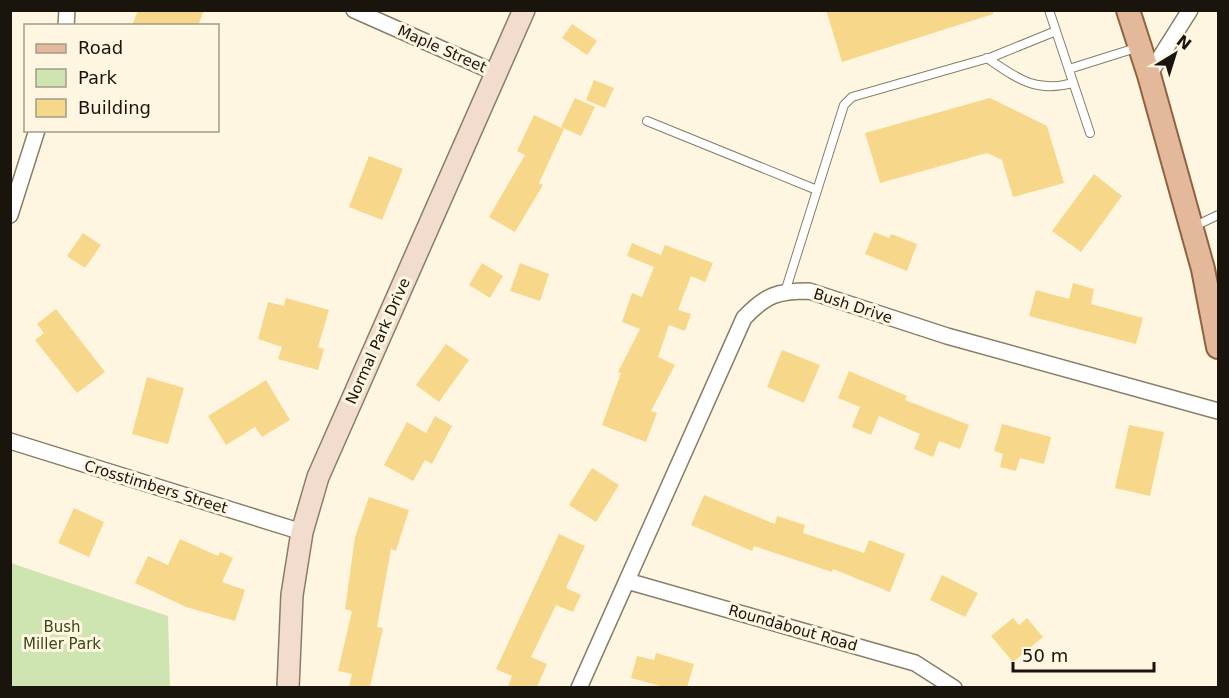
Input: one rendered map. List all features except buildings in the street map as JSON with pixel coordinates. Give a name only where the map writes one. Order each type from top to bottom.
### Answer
[{"type":"main road","points":[[1128,10],[1192,227],[1215,319],[1218,347]]},
{"type":"street","name":"Maple Street","points":[[354,10],[496,73]]},
{"type":"street","name":"Normal Park Drive","points":[[288,687],[292,595],[302,532],[318,477],[524,10]]},
{"type":"street","points":[[1149,75],[1191,10]]},
{"type":"street","points":[[10,215],[36,132]]},
{"type":"street","name":"Bush Drive","points":[[579,687],[744,318],[762,299],[785,292],[809,291],[947,336],[1218,411]]},
{"type":"street","name":"Crosstimbers Street","points":[[10,441],[302,532]]},
{"type":"street","name":"Roundabout Road","points":[[627,581],[915,663],[954,687]]},
{"type":"lane","points":[[1049,10],[1090,133]]},
{"type":"lane","points":[[785,292],[844,105],[852,98],[987,58],[1056,31]]},
{"type":"lane","points":[[1068,69],[1140,47]]},
{"type":"lane","points":[[987,58],[1021,82],[1053,88],[1073,83]]},
{"type":"lane","points":[[647,122],[817,190]]},
{"type":"lane","points":[[1192,227],[1218,215]]},
{"type":"green space","name":"Bush Miller Park","points":[[11,563],[168,616],[170,687],[11,687]]}]
